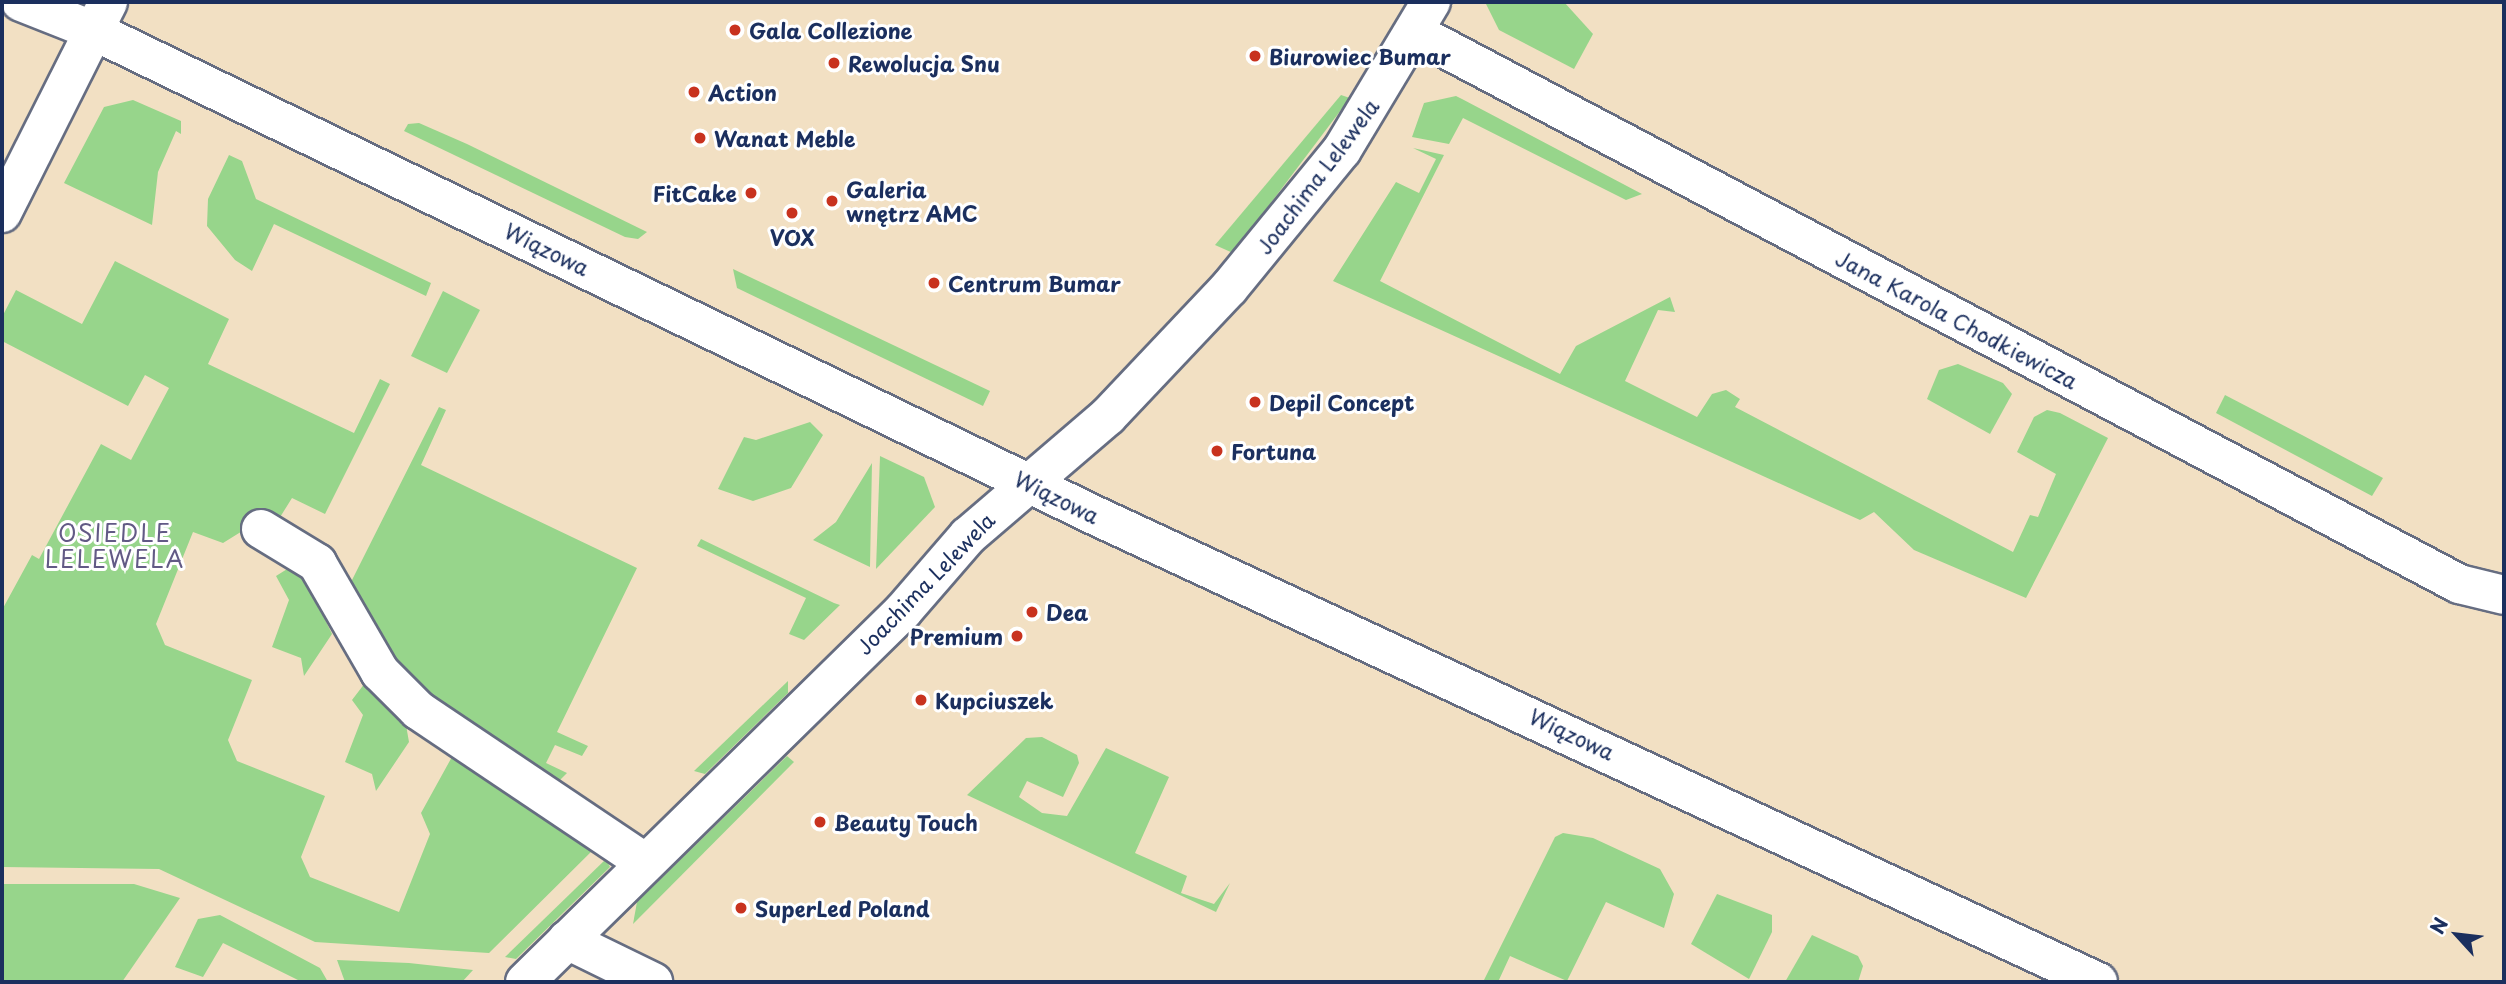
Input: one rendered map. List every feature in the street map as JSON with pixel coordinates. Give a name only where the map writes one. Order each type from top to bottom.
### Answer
[{"type":"street","name":"Wiązowa","points":[[21,2],[100,16],[1026,481],[2098,982]]},
{"type":"street","points":[[2,213],[100,16]]},
{"type":"street","name":"Joachima Lelewela","points":[[525,982],[644,862],[903,611],[1026,481],[1108,416],[1229,288],[1342,150],[1423,17]]},
{"type":"street","name":"Jana Karola Chodkiewicza","points":[[1423,17],[2449,579],[2504,595]]},
{"type":"street","points":[[261,529],[317,563],[380,672],[418,710],[644,862]]},
{"type":"street","points":[[567,940],[653,982]]},
{"type":"green space","points":[[1485,2],[1564,2],[1593,34],[1574,69],[1499,30]]},
{"type":"green space","points":[[1341,95],[1350,98],[1233,253],[1215,245]]},
{"type":"green space","points":[[1456,96],[1642,194],[1626,200],[1463,118],[1449,144],[1412,137],[1424,103]]},
{"type":"green space","points":[[133,100],[181,121],[181,134],[176,131],[158,172],[152,225],[64,183],[104,107]]},
{"type":"green space","points":[[419,123],[647,232],[638,239],[625,237],[404,131],[408,124]]},
{"type":"green space","points":[[1413,148],[1444,155],[1380,281],[1560,374],[1576,346],[1670,297],[1675,312],[1658,310],[1625,381],[1697,417],[1712,394],[1726,390],[1740,399],[1735,407],[2013,552],[2030,515],[2038,517],[2056,474],[2017,452],[2034,417],[2047,410],[2060,413],[2108,438],[2026,598],[1914,550],[1874,512],[1860,520],[1333,281],[1396,182],[1419,193],[1436,159]]},
{"type":"green space","points":[[229,155],[242,161],[256,199],[431,283],[426,296],[274,224],[252,271],[235,260],[207,226],[208,199]]},
{"type":"green space","points":[[115,261],[229,319],[208,364],[354,433],[380,379],[390,384],[325,514],[292,498],[277,522],[265,517],[223,543],[193,532],[156,624],[165,645],[252,680],[228,740],[237,761],[325,796],[301,857],[310,877],[399,912],[430,834],[421,813],[453,755],[598,845],[489,953],[315,942],[159,869],[2,867],[2,610],[32,555],[39,559],[101,444],[131,460],[169,388],[145,375],[128,406],[2,341],[2,317],[16,290],[82,324]]},
{"type":"green space","points":[[733,269],[990,391],[983,406],[737,288]]},
{"type":"green space","points":[[443,291],[480,310],[447,373],[411,356]]},
{"type":"green space","points":[[1958,364],[2003,383],[2012,394],[1990,434],[1927,399],[1939,370]]},
{"type":"green space","points":[[2225,395],[2383,478],[2372,496],[2216,413]]},
{"type":"green space","points":[[439,407],[446,410],[421,465],[637,568],[557,732],[588,746],[582,756],[555,745],[546,763],[567,773],[559,781],[407,686],[350,584]]},
{"type":"green space","points":[[810,422],[823,435],[791,488],[753,501],[718,489],[744,437],[756,440]]},
{"type":"green space","points":[[880,456],[924,477],[935,507],[876,569]]},
{"type":"green space","points":[[872,463],[870,567],[813,540],[836,522]]},
{"type":"green space","points":[[701,539],[840,605],[804,640],[789,634],[806,598],[697,546]]},
{"type":"green space","points":[[292,566],[301,570],[332,634],[304,676],[301,658],[272,647],[289,600],[276,576]]},
{"type":"green space","points":[[788,681],[788,693],[705,774],[694,771]]},
{"type":"green space","points":[[365,683],[406,725],[409,742],[376,791],[372,774],[345,762],[363,715],[352,700]]},
{"type":"green space","points":[[1042,737],[1077,755],[1079,763],[1063,797],[1027,781],[1019,797],[1042,813],[1067,816],[1106,748],[1169,777],[1135,853],[1187,876],[1181,893],[1214,904],[1230,883],[1216,912],[967,795],[1026,738]]},
{"type":"green space","points":[[787,756],[794,762],[633,924],[637,902]]},
{"type":"green space","points":[[1563,833],[1593,838],[1660,869],[1674,894],[1664,928],[1606,902],[1567,981],[1510,956],[1498,982],[1483,982],[1555,837]]},
{"type":"green space","points":[[606,859],[610,867],[516,959],[505,957]]},
{"type":"green space","points":[[2,884],[134,884],[180,898],[122,982],[2,982]]},
{"type":"green space","points":[[1717,894],[1772,915],[1772,932],[1749,979],[1691,944]]},
{"type":"green space","points":[[220,915],[320,968],[328,982],[302,982],[223,943],[203,977],[175,967],[198,919]]},
{"type":"green space","points":[[1812,935],[1858,956],[1863,966],[1858,982],[1785,982]]},
{"type":"green space","points":[[337,960],[409,963],[473,970],[462,982],[345,982]]},
{"type":"place","name":"Gala Collezione","points":[[735,30]]},
{"type":"place","name":"Biurowiec Bumar","points":[[1255,56]]},
{"type":"place","name":"Rewolucja Snu","points":[[834,63]]},
{"type":"place","name":"Action","points":[[694,92]]},
{"type":"place","name":"Wanat Meble","points":[[700,138]]},
{"type":"place","name":"FitCake","points":[[751,193]]},
{"type":"place","name":"Galeria wnętrz AMC","points":[[832,201]]},
{"type":"place","name":"VOX","points":[[792,213]]},
{"type":"place","name":"Centrum Bumar","points":[[934,283]]},
{"type":"place","name":"Depil Concept","points":[[1255,402]]},
{"type":"place","name":"Fortuna","points":[[1217,451]]},
{"type":"place","name":"Dea","points":[[1032,612]]},
{"type":"place","name":"Premium","points":[[1017,636]]},
{"type":"place","name":"Kupciuszek","points":[[921,700]]},
{"type":"place","name":"Beauty Touch","points":[[820,822]]},
{"type":"place","name":"SuperLed Poland","points":[[741,908]]},
{"type":"district","name":"OSIEDLE LELEWELA","points":[[115,546]]}]
